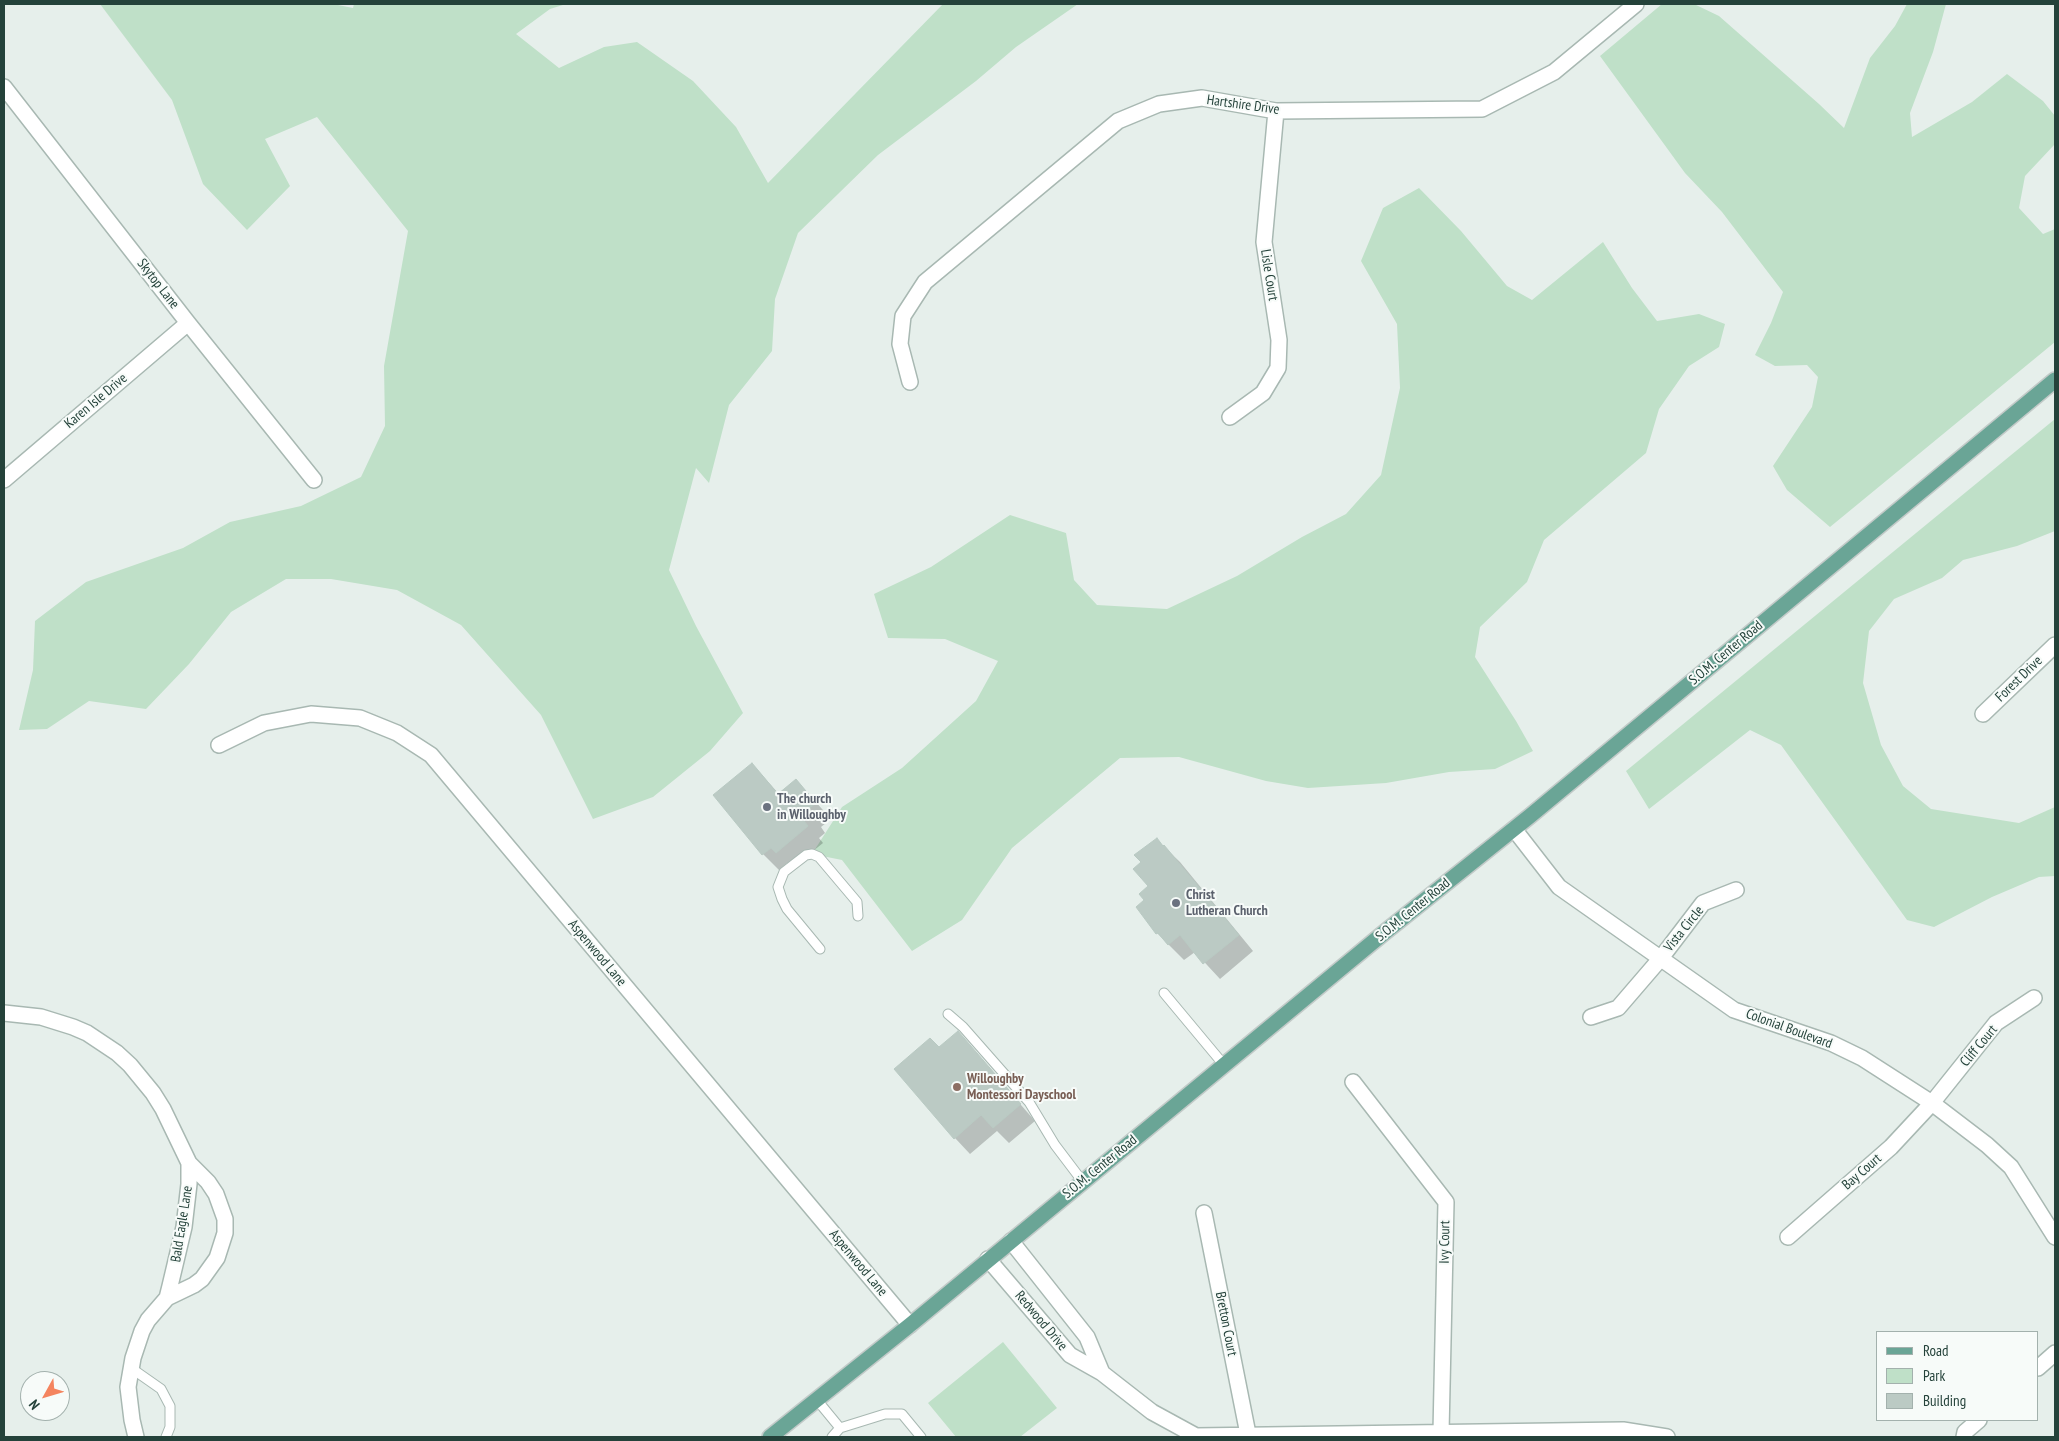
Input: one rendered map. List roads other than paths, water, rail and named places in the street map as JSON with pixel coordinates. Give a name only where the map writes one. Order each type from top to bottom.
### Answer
[{"type":"main road","name":"S.O.M. Center Road","points":[[770,1437],[910,1325],[988,1259],[1514,829],[2055,380]]},
{"type":"street","name":"Hartshire Drive","points":[[910,382],[900,344],[903,316],[925,282],[1118,121],[1159,104],[1202,98],[1276,111],[1482,109],[1554,72],[1636,4]]},
{"type":"street","name":"Skytop Lane","points":[[4,87],[188,323],[314,480]]},
{"type":"street","name":"Lisle Court","points":[[1230,417],[1263,393],[1278,368],[1279,340],[1264,242],[1276,111]]},
{"type":"street","name":"Karen Isle Drive","points":[[4,480],[188,323]]},
{"type":"street","name":"Forest Drive","points":[[1983,714],[2055,644]]},
{"type":"street","name":"Aspenwood Lane","points":[[219,745],[264,723],[311,714],[360,718],[397,733],[431,755],[910,1325]]},
{"type":"street","name":"Colonial Boulevard","points":[[1514,829],[1559,887],[1734,1010],[1831,1043],[1862,1058],[1932,1103],[1987,1145],[2011,1168],[2055,1237]]},
{"type":"street","name":"Vista Circle","points":[[1591,1017],[1618,1008],[1661,958],[1702,903],[1736,890]]},
{"type":"street","name":"Cliff Court","points":[[1932,1103],[1996,1023],[2034,998]]},
{"type":"street","name":"Bald Eagle Lane","points":[[4,1013],[42,1016],[87,1033],[117,1053],[130,1065],[153,1093],[189,1163],[190,1184],[184,1227],[167,1298],[148,1320],[142,1331],[131,1368],[128,1394],[136,1437]]},
{"type":"street","name":"Ivy Court","points":[[1353,1082],[1446,1202],[1441,1432]]},
{"type":"street","name":"Bay Court","points":[[1788,1237],[1891,1147],[1932,1103]]},
{"type":"street","points":[[167,1298],[194,1285],[202,1278],[217,1258],[225,1233],[225,1219],[216,1194],[208,1182],[189,1163]]},
{"type":"street","name":"Bretton Court","points":[[1204,1214],[1248,1434]]},
{"type":"street","name":"Redwood Drive","points":[[1011,1241],[1087,1337],[1102,1373]]},
{"type":"street","name":"Redwood Drive","points":[[988,1259],[1070,1355],[1102,1373],[1152,1412],[1196,1437],[1248,1434],[1374,1436],[1441,1432],[1623,1430],[1667,1437]]},
{"type":"street","points":[[2039,1367],[2055,1353]]},
{"type":"street","points":[[1964,1437],[1965,1432],[1978,1421]]},
{"type":"lane","points":[[820,949],[787,909],[782,899],[778,887],[784,872],[806,856],[812,854],[819,857],[857,902],[858,916]]},
{"type":"lane","points":[[1164,993],[1224,1066]]},
{"type":"lane","points":[[948,1014],[963,1027],[1029,1102],[1055,1145],[1083,1182]]},
{"type":"lane","points":[[131,1368],[161,1389],[170,1406],[170,1427],[166,1437]]},
{"type":"lane","points":[[816,1400],[840,1428]]},
{"type":"lane","points":[[832,1437],[840,1428],[885,1414],[902,1414],[921,1437]]},
{"type":"place","name":"The church in Willoughby","points":[[767,807]]},
{"type":"place","name":"Christ Lutheran Church","points":[[1176,903]]},
{"type":"place","name":"Willoughby Montessori Dayschool","points":[[957,1087]]}]
